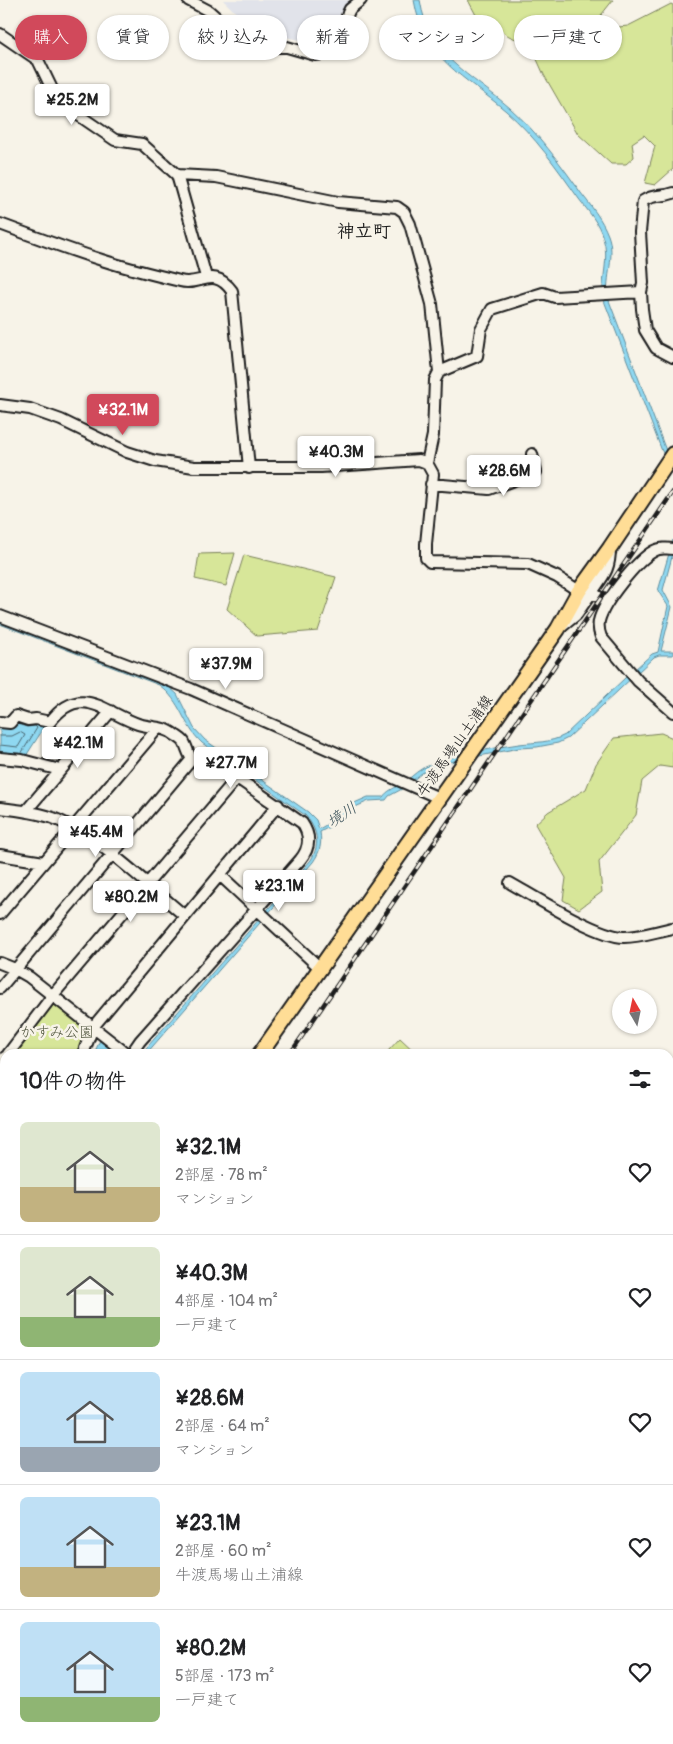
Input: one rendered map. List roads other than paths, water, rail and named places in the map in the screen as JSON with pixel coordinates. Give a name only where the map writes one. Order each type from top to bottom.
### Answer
[{"type":"main road","name":"牛渡馬場山土浦線","points":[[263,1049],[558,629],[586,592],[610,548],[673,454]]},
{"type":"street","points":[[188,0],[209,12],[236,35],[257,47],[287,47],[315,55],[328,53],[339,42],[350,9],[361,0]]},
{"type":"street","points":[[0,34],[38,60],[52,89],[71,110],[114,140],[142,144],[177,175],[206,277]]},
{"type":"street","points":[[177,175],[216,177],[338,202],[397,207],[404,212],[410,224],[432,304],[439,372],[435,380],[433,435],[426,463]]},
{"type":"street","points":[[673,193],[665,196],[651,196],[642,201],[640,232],[644,283],[641,292],[645,330],[656,348],[673,357]]},
{"type":"street","points":[[0,224],[107,262],[186,283],[206,277],[221,280],[232,291],[249,468]]},
{"type":"street","points":[[439,372],[477,356],[482,329],[492,309],[543,294],[555,297],[641,292]]},
{"type":"street","points":[[0,405],[30,409],[61,420],[127,452],[155,461],[194,467],[321,467],[419,460],[426,463],[433,474],[426,544],[426,558],[430,562],[528,564],[557,576],[607,603]]},
{"type":"street","points":[[431,484],[489,490],[536,472],[532,454]]},
{"type":"street","points":[[673,549],[654,550],[634,567],[607,603],[599,620],[598,628],[600,637],[638,681],[673,712]]},
{"type":"street","points":[[0,616],[191,689],[439,798]]},
{"type":"street","points":[[0,722],[10,723],[16,716],[28,720],[36,719],[50,722],[58,710],[66,706],[81,702],[98,704],[120,715],[123,719],[174,733],[182,740],[192,759],[237,778],[302,823],[308,834],[308,847],[300,860],[134,1049]]},
{"type":"street","points":[[26,811],[111,711]]},
{"type":"street","points":[[0,914],[4,904],[44,862],[158,728]]},
{"type":"street","points":[[0,758],[22,760],[60,770]]},
{"type":"street","points":[[0,988],[192,759]]},
{"type":"street","points":[[12,1049],[53,995],[237,778]]},
{"type":"street","points":[[84,1049],[93,1027],[278,806]]},
{"type":"street","points":[[0,808],[26,811],[52,818],[74,827],[112,854],[185,916]]},
{"type":"street","points":[[0,855],[44,862]]},
{"type":"street","points":[[220,875],[320,968]]},
{"type":"street","points":[[510,883],[610,936],[625,937],[673,928]]},
{"type":"street","points":[[0,963],[15,969],[53,995],[121,1049]]},
{"type":"water","points":[[414,0],[420,0],[424,15],[418,15]]},
{"type":"water","points":[[444,60],[451,60],[510,108],[530,128],[557,160],[603,224],[608,235],[611,251],[607,290],[608,298],[665,448],[673,463],[673,472],[662,451],[603,298],[606,253],[599,227],[554,164],[527,131],[506,111]]},
{"type":"water","name":"境川","points":[[673,540],[673,553],[663,590],[672,607],[661,651],[673,651],[673,655],[654,657],[568,738],[558,743],[519,748],[450,762],[444,766],[422,773],[386,800],[369,801],[346,811],[333,825],[320,832],[320,848],[313,862],[150,1049],[145,1049],[311,860],[317,842],[315,831],[305,815],[202,743],[195,736],[173,699],[159,685],[0,624],[0,619],[162,681],[177,694],[194,728],[205,740],[308,812],[316,820],[319,829],[331,822],[343,808],[368,797],[383,797],[420,770],[449,758],[519,744],[548,741],[565,735],[626,677],[652,654],[658,652],[668,606],[658,591]]},
{"type":"water","points":[[16,718],[47,723],[24,759],[0,756],[0,724]]},
{"type":"water","points":[[100,1040],[112,1049],[96,1049]]},
{"type":"railway","points":[[293,1049],[673,492]]},
{"type":"district","name":"神立町","points":[[364,231]]},
{"type":"park label","name":"かすみ公園","points":[[57,1032]]}]
